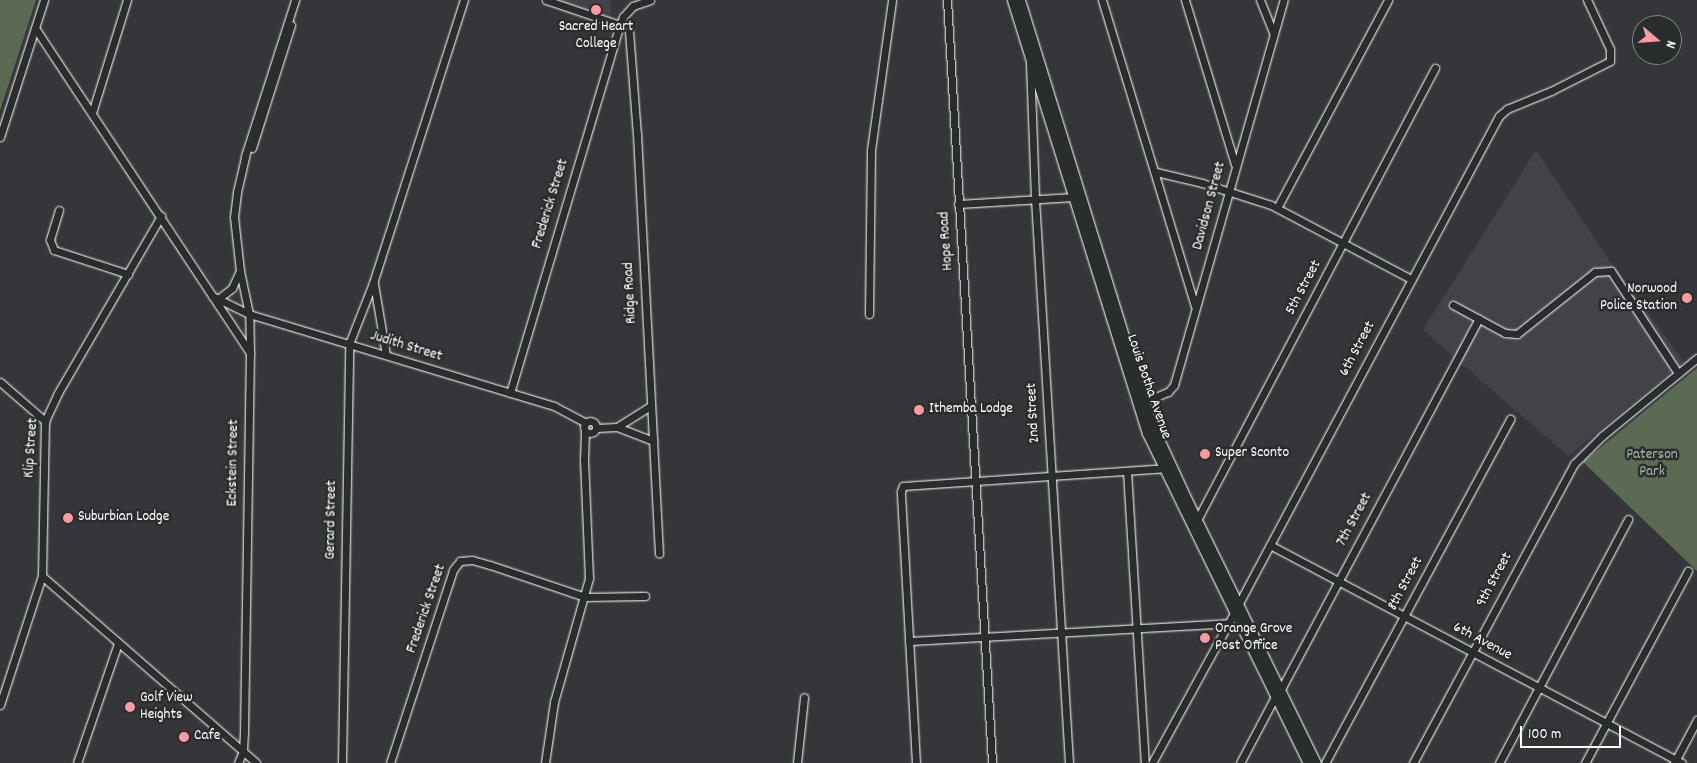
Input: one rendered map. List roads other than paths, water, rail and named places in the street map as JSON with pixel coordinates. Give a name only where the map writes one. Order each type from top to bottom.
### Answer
[{"type":"main road","name":"Louis Botha Avenue","points":[[1012,0],[1144,422],[1164,468],[1277,694],[1308,763]]},
{"type":"main road","name":"Louis Botha Avenue","points":[[1020,0],[1144,402],[1155,432],[1197,520],[1236,609]]},
{"type":"main road","name":"Louis Botha Avenue","points":[[1277,694],[1316,763]]},
{"type":"street","points":[[0,137],[44,0]]},
{"type":"street","points":[[92,113],[128,0]]},
{"type":"street","name":"Eckstein Street","points":[[238,763],[243,751],[250,353],[249,314],[240,271],[234,217],[237,192],[245,164],[254,142],[296,0]]},
{"type":"street","name":"Gerard Street","points":[[342,763],[349,344],[373,283],[464,0]]},
{"type":"street","points":[[546,0],[620,25]]},
{"type":"street","name":"Frederick Street","points":[[510,393],[620,25],[628,11],[638,4],[650,0]]},
{"type":"street","points":[[869,314],[871,150],[892,0]]},
{"type":"street","name":"Hope Road","points":[[947,0],[992,763]]},
{"type":"street","points":[[1102,0],[1196,306]]},
{"type":"street","points":[[1185,0],[1235,166]]},
{"type":"street","points":[[1260,0],[1273,33]]},
{"type":"street","name":"Davidson Street","points":[[1144,402],[1168,392],[1172,388],[1284,0]]},
{"type":"street","points":[[1278,208],[1388,0]]},
{"type":"street","name":"6th Street","points":[[1152,763],[1494,124],[1507,109],[1551,91],[1609,62],[1610,49],[1587,0]]},
{"type":"street","points":[[36,28],[250,353]]},
{"type":"street","name":"Ridge Road","points":[[630,31],[638,134],[650,406],[659,553]]},
{"type":"street","name":"2nd Street","points":[[1030,60],[1035,199],[1069,763]]},
{"type":"street","name":"5th Street","points":[[1197,520],[1435,68]]},
{"type":"street","points":[[1156,172],[1228,190],[1278,208],[1411,279]]},
{"type":"street","points":[[958,204],[1074,197]]},
{"type":"street","points":[[59,210],[50,240],[54,250],[128,274]]},
{"type":"street","name":"Klip Street","points":[[0,705],[42,576],[45,421],[58,393],[161,216]]},
{"type":"street","points":[[215,298],[232,288],[240,271]]},
{"type":"street","points":[[1452,305],[1505,332],[1517,334],[1595,272],[1611,271],[1678,373]]},
{"type":"street","name":"Gerard Street","points":[[373,283],[386,355]]},
{"type":"street","name":"Judith Street","points":[[215,298],[249,314],[557,407],[586,423],[594,423],[596,428]]},
{"type":"street","name":"7th Street","points":[[1240,763],[1479,319]]},
{"type":"street","name":"9th Street","points":[[1413,763],[1574,464],[1602,436],[1697,358]]},
{"type":"street","points":[[0,382],[45,421]]},
{"type":"street","points":[[616,427],[650,406]]},
{"type":"street","name":"8th Street","points":[[1325,763],[1510,419]]},
{"type":"street","points":[[545,763],[554,702],[585,597],[589,572],[584,460],[586,423]]},
{"type":"street","points":[[585,431],[590,434],[596,428],[616,427],[652,441]]},
{"type":"street","points":[[916,763],[902,488],[908,483],[975,481],[1164,468]]},
{"type":"street","points":[[1127,471],[1145,763]]},
{"type":"street","points":[[1499,763],[1628,519]]},
{"type":"street","name":"6th Avenue","points":[[1270,545],[1677,762]]},
{"type":"street","name":"Frederick Street","points":[[390,763],[452,570],[457,563],[463,560],[472,560],[585,597]]},
{"type":"street","points":[[1585,763],[1688,571]]},
{"type":"street","points":[[42,576],[256,763]]},
{"type":"street","points":[[585,597],[645,596]]},
{"type":"street","points":[[909,641],[1229,622]]},
{"type":"street","points":[[77,763],[118,643]]},
{"type":"street","points":[[797,763],[804,697]]},
{"type":"street","points":[[1677,762],[1697,720]]},
{"type":"place","name":"Sacred Heart College","points":[[596,10]]},
{"type":"place","name":"Norwood Police Station","points":[[1687,298]]},
{"type":"place","name":"Ithemba Lodge","points":[[919,410]]},
{"type":"place","name":"Super Sconto","points":[[1205,454]]},
{"type":"place","name":"Suburbian Lodge","points":[[68,518]]},
{"type":"place","name":"Orange Grove Post Office","points":[[1205,638]]},
{"type":"place","name":"Golf View Heights","points":[[130,707]]},
{"type":"place","name":"Cafe","points":[[184,737]]},
{"type":"park label","name":"Paterson Park","points":[[1652,464]]}]
